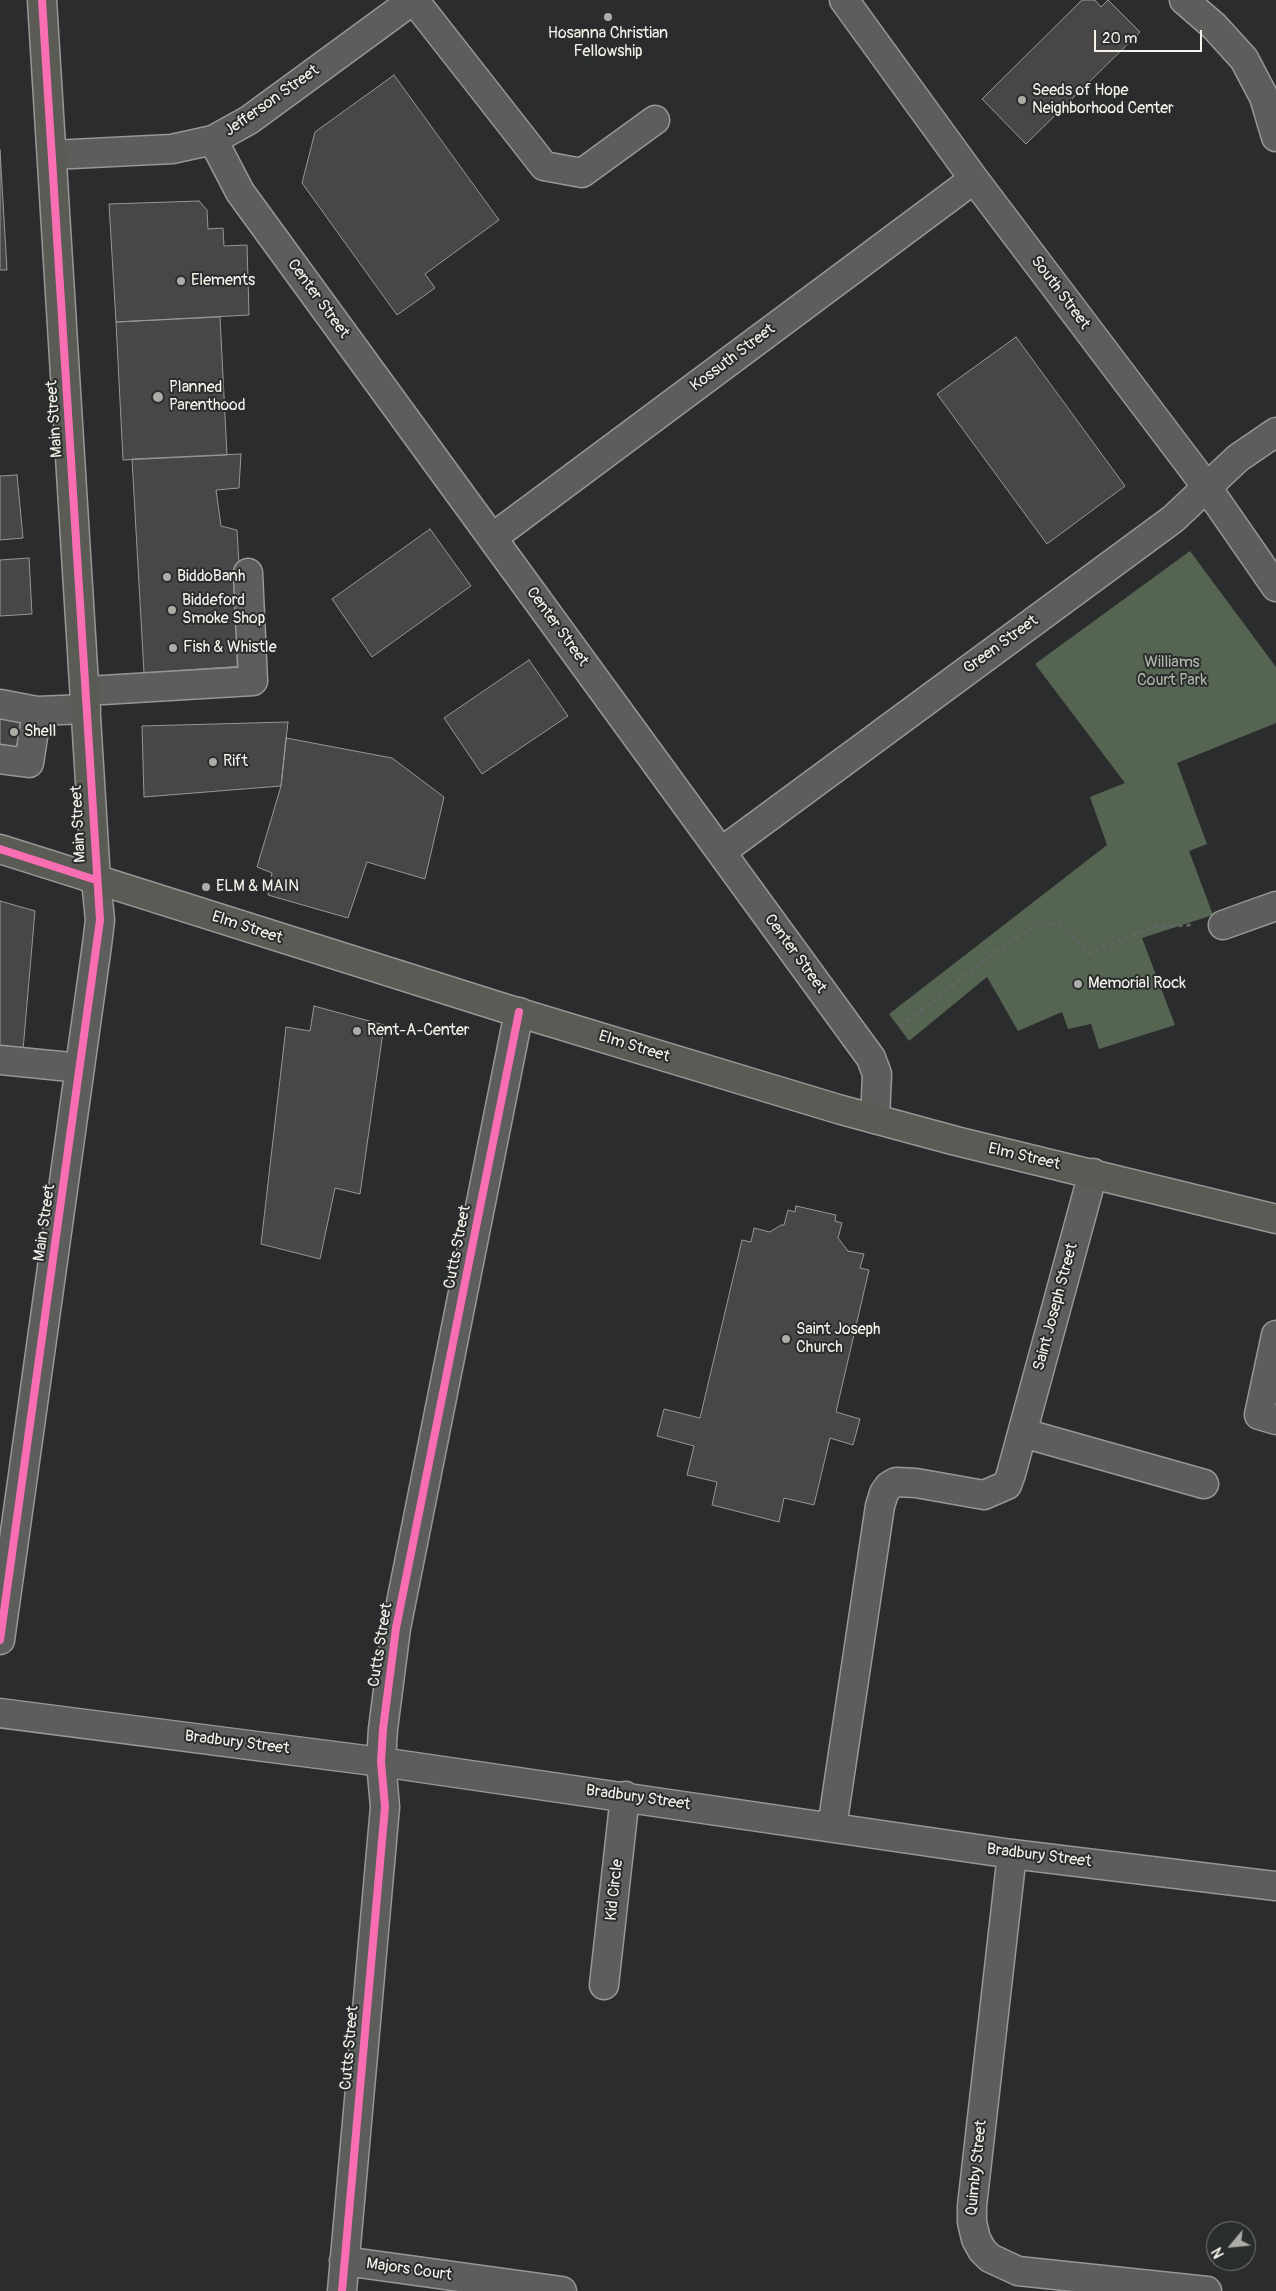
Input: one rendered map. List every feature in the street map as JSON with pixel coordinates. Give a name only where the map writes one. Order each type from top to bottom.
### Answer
[{"type":"main road","name":"Main Street","points":[[42,0],[96,880]]},
{"type":"main road","name":"Elm Street","points":[[0,849],[519,1012],[875,1120],[1276,1219]]},
{"type":"street","name":"Jefferson Street","points":[[52,155],[172,149],[213,140],[249,120],[413,0]]},
{"type":"street","points":[[413,0],[544,166],[582,172],[655,120]]},
{"type":"street","name":"South Street","points":[[844,0],[974,179],[1206,486],[1276,587]]},
{"type":"street","points":[[1184,0],[1265,72],[1264,97],[1276,138]]},
{"type":"street","name":"Center Street","points":[[213,140],[240,192],[870,1058],[877,1074],[875,1120]]},
{"type":"street","name":"Kossuth Street","points":[[492,538],[974,179]]},
{"type":"street","name":"Green Street","points":[[721,852],[1173,519],[1238,458],[1276,432]]},
{"type":"street","points":[[0,704],[37,711],[86,700],[253,681],[248,573]]},
{"type":"street","points":[[0,759],[29,763],[37,711]]},
{"type":"street","name":"Main Street","points":[[0,1640],[100,920],[96,880]]},
{"type":"street","points":[[1224,925],[1276,906]]},
{"type":"street","name":"Cutts Street","points":[[342,2291],[385,1807],[381,1762],[396,1628],[519,1012]]},
{"type":"street","points":[[0,1060],[80,1068]]},
{"type":"street","name":"Saint Joseph Street","points":[[832,1827],[880,1506],[884,1493],[889,1486],[896,1482],[916,1483],[984,1495],[1006,1485],[1010,1479],[1092,1173]]},
{"type":"street","points":[[1276,1335],[1259,1415],[1276,1420]]},
{"type":"street","points":[[1022,1436],[1204,1484]]},
{"type":"street","name":"Bradbury Street","points":[[0,1713],[381,1762],[625,1796],[1012,1854],[1276,1886]]},
{"type":"street","name":"Kid Circle","points":[[604,1985],[625,1796]]},
{"type":"street","name":"Quimby Street","points":[[1012,1854],[972,2206],[972,2222],[976,2239],[982,2250],[990,2258],[1018,2271],[1207,2291]]},
{"type":"street","name":"Majors Court","points":[[344,2261],[562,2291]]},
{"type":"path","points":[[901,1026],[997,951],[1032,927],[1047,922],[1063,926],[1090,953],[1153,927],[1185,924],[1213,928],[1224,925]]},
{"type":"green space","name":"Williams Court Park","points":[[1190,551],[1276,667],[1276,723],[1177,763],[1207,844],[1189,851],[1213,915],[1142,938],[1175,1025],[1099,1049],[1091,1024],[1068,1029],[1062,1012],[1018,1031],[987,977],[909,1041],[889,1014],[1107,845],[1090,797],[1125,783],[1035,664]]},
{"type":"building","points":[[1082,0],[1095,0],[1101,7],[1108,0],[1140,32],[1026,144],[982,99]]},
{"type":"building","points":[[394,75],[499,220],[425,274],[435,288],[397,315],[302,183],[315,132]]},
{"type":"building","points":[[0,150],[7,270],[0,270]]},
{"type":"building","name":"Elements","points":[[199,201],[207,210],[208,229],[223,228],[224,246],[247,245],[249,315],[116,322],[109,204]]},
{"type":"building","points":[[220,317],[227,455],[123,460],[116,322]]},
{"type":"building","points":[[1016,337],[1125,486],[1047,544],[937,394]]},
{"type":"building","points":[[241,454],[239,488],[216,490],[221,526],[237,530],[245,666],[144,673],[132,459]]},
{"type":"building","points":[[17,475],[23,538],[0,540],[0,476]]},
{"type":"building","points":[[430,529],[471,586],[372,657],[332,599]]},
{"type":"building","points":[[29,558],[32,614],[0,616],[0,560]]},
{"type":"building","points":[[529,660],[568,716],[482,774],[444,718]]},
{"type":"building","name":"Shell","points":[[0,712],[30,718],[24,752],[0,747]]},
{"type":"building","name":"Rift","points":[[288,722],[281,786],[144,797],[142,726]]},
{"type":"building","points":[[286,738],[392,758],[444,797],[425,879],[367,862],[348,918],[268,895],[272,873],[257,867],[281,786]]},
{"type":"building","points":[[0,901],[35,911],[23,1050],[0,1047]]},
{"type":"building","points":[[314,1006],[384,1025],[360,1194],[335,1188],[320,1259],[261,1244],[286,1027],[310,1031]]},
{"type":"building","name":"Saint Joseph Church","points":[[796,1206],[836,1215],[835,1221],[842,1223],[838,1238],[848,1251],[864,1254],[860,1268],[869,1270],[836,1412],[860,1419],[853,1445],[830,1438],[814,1505],[784,1498],[779,1522],[712,1505],[717,1482],[687,1475],[694,1446],[657,1436],[664,1409],[700,1418],[742,1240],[751,1242],[754,1228],[770,1232],[784,1225],[788,1210],[795,1212]]},
{"type":"cycle path","points":[[0,1640],[100,920],[42,0]]},
{"type":"cycle path","points":[[0,849],[96,880]]},
{"type":"cycle path","points":[[342,2291],[385,1807],[381,1762],[383,1729],[396,1628],[519,1012]]},
{"type":"place","name":"Hosanna Christian Fellowship","points":[[608,17]]},
{"type":"place","name":"Seeds of Hope Neighborhood Center","points":[[1022,100]]},
{"type":"place","name":"Elements","points":[[181,281]]},
{"type":"place","name":"Planned Parenthood","points":[[158,397]]},
{"type":"place","name":"BiddoBanh","points":[[167,577]]},
{"type":"place","name":"Biddeford Smoke Shop","points":[[172,610]]},
{"type":"place","name":"Fish & Whistle","points":[[173,648]]},
{"type":"place","name":"Shell","points":[[14,732]]},
{"type":"place","name":"Rift","points":[[213,762]]},
{"type":"place","name":"ELM & MAIN","points":[[206,887]]},
{"type":"place","name":"Memorial Rock","points":[[1078,984]]},
{"type":"place","name":"Rent-A-Center","points":[[357,1031]]},
{"type":"place","name":"Saint Joseph Church","points":[[786,1339]]}]
